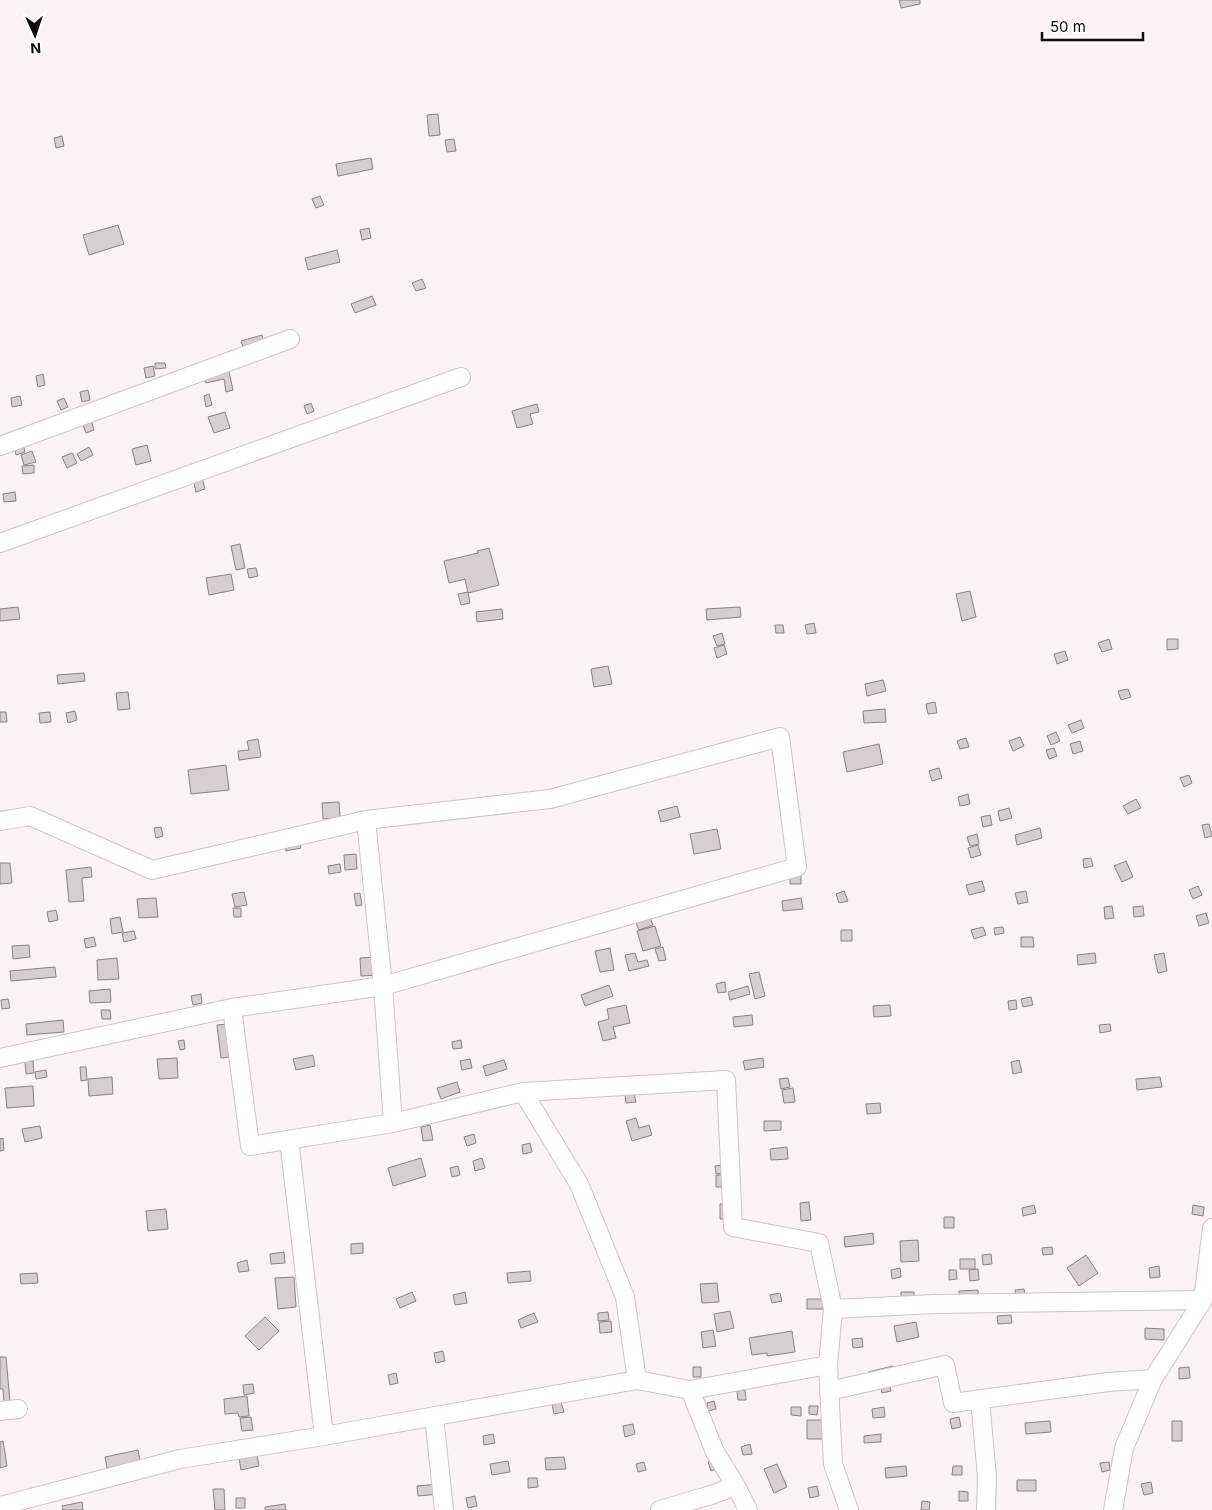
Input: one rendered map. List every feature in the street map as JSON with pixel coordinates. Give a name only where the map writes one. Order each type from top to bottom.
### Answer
[{"type":"street","points":[[0,446],[290,339]]},
{"type":"street","points":[[0,543],[461,377]]},
{"type":"street","points":[[0,822],[30,816],[152,870],[366,820],[550,799],[780,737],[797,867],[383,986],[232,1008],[0,1058]]},
{"type":"street","points":[[366,820],[383,986],[393,1123]]},
{"type":"street","points":[[232,1008],[250,1146],[393,1123],[524,1092],[726,1080],[733,1227],[819,1243],[833,1309],[828,1365],[833,1464],[849,1510]]},
{"type":"street","points":[[524,1092],[579,1184],[625,1297],[637,1380]]},
{"type":"street","points":[[289,1140],[324,1436]]},
{"type":"street","points":[[1113,1510],[1124,1448],[1153,1379],[1203,1300],[1212,1228]]},
{"type":"street","points":[[833,1309],[935,1304],[1203,1300]]},
{"type":"street","points":[[0,1506],[180,1459],[324,1436],[637,1380],[690,1390],[828,1365]]},
{"type":"street","points":[[829,1391],[945,1365],[953,1403],[1108,1382],[1153,1379]]},
{"type":"street","points":[[690,1390],[715,1452],[748,1510]]},
{"type":"street","points":[[980,1399],[987,1477],[986,1510]]},
{"type":"street","points":[[0,1412],[18,1409]]},
{"type":"street","points":[[434,1416],[444,1510]]},
{"type":"street","points":[[660,1510],[736,1486]]},
{"type":"building","points":[[899,0],[920,0],[920,4],[901,8]]},
{"type":"building","points":[[438,114],[440,135],[429,136],[427,115]]},
{"type":"building","points":[[62,136],[64,146],[56,148],[54,138]]},
{"type":"building","points":[[454,139],[456,151],[447,152],[445,140]]},
{"type":"building","points":[[371,158],[373,169],[338,176],[336,164]]},
{"type":"building","points":[[320,196],[324,205],[316,208],[312,199]]},
{"type":"building","points":[[118,225],[124,244],[89,255],[83,235]]},
{"type":"building","points":[[369,228],[371,238],[362,240],[360,230]]},
{"type":"building","points":[[337,250],[340,262],[308,270],[305,258]]},
{"type":"building","points":[[422,279],[426,288],[416,291],[412,283]]},
{"type":"building","points":[[372,296],[376,305],[355,313],[351,304]]},
{"type":"building","points":[[262,335],[264,344],[244,350],[241,341]]},
{"type":"building","points":[[155,363],[165,363],[166,368],[155,369]]},
{"type":"building","points":[[153,366],[155,376],[146,378],[144,368]]},
{"type":"building","points":[[228,367],[233,390],[226,392],[224,379],[206,383],[204,372]]},
{"type":"building","points":[[43,374],[45,385],[38,387],[36,376]]},
{"type":"building","points":[[88,390],[90,400],[82,402],[80,392]]},
{"type":"building","points":[[209,394],[212,405],[206,407],[204,396]]},
{"type":"building","points":[[20,396],[22,405],[12,407],[11,398]]},
{"type":"building","points":[[64,398],[68,407],[61,410],[57,401]]},
{"type":"building","points":[[311,403],[314,411],[307,414],[304,406]]},
{"type":"building","points":[[537,404],[539,412],[530,414],[533,424],[517,428],[512,411]]},
{"type":"building","points":[[225,412],[230,428],[214,433],[208,417]]},
{"type":"building","points":[[90,416],[94,430],[86,433],[81,419]]},
{"type":"building","points":[[23,443],[25,452],[16,455],[14,446]]},
{"type":"building","points":[[147,445],[151,461],[136,465],[132,449]]},
{"type":"building","points":[[89,447],[93,455],[81,461],[77,454]]},
{"type":"building","points":[[32,451],[36,462],[24,465],[21,455]]},
{"type":"building","points":[[72,453],[77,463],[67,468],[62,457]]},
{"type":"building","points":[[34,465],[34,473],[23,474],[22,466]]},
{"type":"building","points":[[202,477],[205,489],[196,492],[193,479]]},
{"type":"building","points":[[15,492],[16,501],[4,502],[3,494]]},
{"type":"building","points":[[240,544],[245,568],[236,570],[231,546]]},
{"type":"building","points":[[489,548],[499,585],[468,593],[465,579],[449,583],[444,561],[478,553],[477,551]]},
{"type":"building","points":[[256,568],[258,576],[249,578],[247,569]]},
{"type":"building","points":[[231,574],[234,590],[209,595],[206,578]]},
{"type":"building","points":[[970,591],[976,617],[962,621],[956,594]]},
{"type":"building","points":[[468,592],[470,603],[461,605],[458,594]]},
{"type":"building","points":[[18,607],[20,619],[0,621],[0,609]]},
{"type":"building","points":[[740,607],[741,617],[707,620],[706,609]]},
{"type":"building","points":[[502,609],[503,619],[477,622],[476,612]]},
{"type":"building","points":[[814,623],[816,633],[807,634],[805,625]]},
{"type":"building","points":[[775,625],[783,625],[784,633],[776,633]]},
{"type":"building","points":[[722,633],[725,644],[717,646],[713,636]]},
{"type":"building","points":[[1109,639],[1112,649],[1102,652],[1098,643]]},
{"type":"building","points":[[1167,639],[1178,639],[1178,649],[1167,650]]},
{"type":"building","points":[[724,645],[727,654],[717,658],[714,648]]},
{"type":"building","points":[[1065,651],[1068,660],[1057,664],[1054,654]]},
{"type":"building","points":[[608,666],[612,684],[594,687],[591,669]]},
{"type":"building","points":[[84,673],[85,681],[58,684],[57,675]]},
{"type":"building","points":[[883,680],[886,691],[867,696],[865,684]]},
{"type":"building","points":[[1128,689],[1131,697],[1121,700],[1118,691]]},
{"type":"building","points":[[128,692],[130,709],[118,710],[116,693]]},
{"type":"building","points":[[935,702],[937,713],[928,714],[926,704]]},
{"type":"building","points":[[885,709],[886,722],[864,723],[863,711]]},
{"type":"building","points":[[75,711],[77,720],[68,723],[66,713]]},
{"type":"building","points":[[0,712],[6,712],[7,722],[0,722]]},
{"type":"building","points":[[50,712],[51,722],[40,723],[39,713]]},
{"type":"building","points":[[1081,720],[1084,728],[1072,733],[1068,725]]},
{"type":"building","points":[[1056,732],[1060,741],[1051,745],[1047,736]]},
{"type":"building","points":[[1020,737],[1024,746],[1013,751],[1009,741]]},
{"type":"building","points":[[966,738],[969,747],[960,749],[957,741]]},
{"type":"building","points":[[258,739],[261,757],[239,760],[238,751],[249,750],[247,741]]},
{"type":"building","points":[[1080,741],[1083,751],[1073,754],[1070,744]]},
{"type":"building","points":[[879,744],[883,764],[847,772],[843,752]]},
{"type":"building","points":[[1054,748],[1057,756],[1049,759],[1046,750]]},
{"type":"building","points":[[226,765],[229,790],[191,794],[188,770]]},
{"type":"building","points":[[939,768],[942,778],[932,781],[929,771]]},
{"type":"building","points":[[1189,775],[1192,783],[1184,787],[1180,778]]},
{"type":"building","points":[[968,794],[970,804],[960,806],[958,797]]},
{"type":"building","points":[[1136,799],[1141,808],[1128,814],[1123,806]]},
{"type":"building","points":[[339,802],[340,818],[323,819],[322,803]]},
{"type":"building","points":[[677,806],[680,817],[661,822],[658,811]]},
{"type":"building","points":[[1009,808],[1012,818],[1000,821],[998,811]]},
{"type":"building","points":[[990,815],[992,825],[983,827],[981,817]]},
{"type":"building","points":[[1209,824],[1212,836],[1205,838],[1202,825]]},
{"type":"building","points":[[161,827],[163,836],[156,838],[154,828]]},
{"type":"building","points":[[1040,828],[1042,838],[1017,845],[1015,835]]},
{"type":"building","points":[[717,829],[721,849],[694,854],[690,834]]},
{"type":"building","points":[[977,834],[979,844],[970,846],[967,837]]},
{"type":"building","points":[[299,840],[301,848],[286,851],[285,842]]},
{"type":"building","points":[[978,845],[981,855],[971,858],[968,848]]},
{"type":"building","points":[[356,854],[357,869],[345,870],[344,855]]},
{"type":"building","points":[[1091,858],[1093,866],[1084,868],[1083,859]]},
{"type":"building","points":[[1126,861],[1133,877],[1122,882],[1114,866]]},
{"type":"building","points":[[0,863],[10,863],[12,883],[0,884]]},
{"type":"building","points":[[340,864],[341,872],[329,874],[328,866]]},
{"type":"building","points":[[91,867],[92,877],[82,878],[84,901],[69,902],[66,870]]},
{"type":"building","points":[[790,874],[801,874],[801,884],[790,884]]},
{"type":"building","points":[[982,881],[985,891],[969,895],[966,885]]},
{"type":"building","points":[[1198,886],[1202,895],[1193,899],[1189,890]]},
{"type":"building","points":[[844,891],[848,901],[839,903],[836,894]]},
{"type":"building","points":[[1026,891],[1028,902],[1018,904],[1015,893]]},
{"type":"building","points":[[244,892],[247,905],[235,907],[232,894]]},
{"type":"building","points":[[360,893],[362,905],[356,906],[354,894]]},
{"type":"building","points":[[156,898],[158,917],[139,918],[137,899]]},
{"type":"building","points":[[801,898],[803,909],[783,911],[782,901]]},
{"type":"building","points":[[1112,906],[1114,918],[1105,919],[1104,907]]},
{"type":"building","points":[[1143,906],[1144,916],[1134,917],[1133,907]]},
{"type":"building","points":[[233,908],[241,908],[241,917],[234,917]]},
{"type":"building","points":[[56,910],[58,920],[49,922],[47,912]]},
{"type":"building","points":[[1206,913],[1209,923],[1199,926],[1196,916]]},
{"type":"building","points":[[649,915],[653,925],[639,930],[635,921]]},
{"type":"building","points":[[120,917],[123,932],[112,934],[110,919]]},
{"type":"building","points":[[655,926],[661,946],[643,951],[637,931]]},
{"type":"building","points":[[983,927],[986,935],[974,939],[971,930]]},
{"type":"building","points":[[1003,927],[1004,933],[995,935],[994,928]]},
{"type":"building","points":[[841,930],[852,930],[852,941],[841,941]]},
{"type":"building","points":[[134,931],[136,939],[124,942],[122,933]]},
{"type":"building","points":[[94,937],[96,946],[86,948],[84,939]]},
{"type":"building","points":[[1021,937],[1033,937],[1034,947],[1021,947]]},
{"type":"building","points":[[29,945],[30,957],[13,959],[12,946]]},
{"type":"building","points":[[663,947],[666,960],[659,961],[655,949]]},
{"type":"building","points":[[610,948],[614,970],[600,972],[595,951]]},
{"type":"building","points":[[635,953],[638,962],[647,960],[649,966],[629,971],[625,955]]},
{"type":"building","points":[[1095,953],[1096,963],[1078,965],[1077,955]]},
{"type":"building","points":[[1164,953],[1167,971],[1158,973],[1154,955]]},
{"type":"building","points":[[379,957],[381,975],[361,976],[360,958]]},
{"type":"building","points":[[117,958],[119,979],[98,980],[97,960]]},
{"type":"building","points":[[55,967],[56,977],[11,981],[10,971]]},
{"type":"building","points":[[759,972],[765,996],[755,999],[749,974]]},
{"type":"building","points":[[725,982],[726,992],[718,993],[716,984]]},
{"type":"building","points":[[609,985],[613,996],[585,1006],[581,995]]},
{"type":"building","points":[[748,986],[750,994],[730,1000],[728,992]]},
{"type":"building","points":[[110,989],[111,1002],[90,1003],[89,991]]},
{"type":"building","points":[[201,994],[202,1003],[193,1005],[191,996]]},
{"type":"building","points":[[1031,997],[1033,1005],[1023,1007],[1021,999]]},
{"type":"building","points":[[8,999],[10,1008],[2,1009],[1,1000]]},
{"type":"building","points":[[1016,1000],[1017,1009],[1009,1010],[1008,1001]]},
{"type":"building","points":[[626,1005],[630,1023],[613,1027],[616,1038],[603,1041],[598,1022],[609,1019],[607,1009]]},
{"type":"building","points":[[890,1005],[891,1016],[874,1017],[873,1006]]},
{"type":"building","points":[[101,1010],[110,1010],[111,1019],[102,1019]]},
{"type":"building","points":[[752,1015],[753,1025],[734,1027],[733,1017]]},
{"type":"building","points":[[63,1020],[64,1032],[27,1035],[26,1024]]},
{"type":"building","points":[[228,1024],[231,1057],[221,1058],[217,1025]]},
{"type":"building","points":[[1110,1024],[1111,1031],[1100,1033],[1099,1025]]},
{"type":"building","points":[[184,1040],[185,1049],[180,1050],[178,1041]]},
{"type":"building","points":[[461,1040],[462,1048],[453,1049],[452,1042]]},
{"type":"building","points":[[313,1055],[315,1066],[296,1070],[293,1059]]},
{"type":"building","points":[[177,1058],[178,1078],[159,1079],[157,1059]]},
{"type":"building","points":[[763,1058],[764,1067],[745,1070],[743,1061]]},
{"type":"building","points":[[470,1059],[472,1068],[462,1070],[460,1061]]},
{"type":"building","points":[[504,1060],[507,1069],[486,1076],[483,1066]]},
{"type":"building","points":[[1019,1060],[1022,1072],[1013,1074],[1011,1062]]},
{"type":"building","points":[[25,1061],[33,1061],[34,1073],[26,1074]]},
{"type":"building","points":[[80,1067],[86,1067],[87,1080],[81,1081]]},
{"type":"building","points":[[46,1070],[47,1077],[36,1079],[35,1072]]},
{"type":"building","points":[[112,1077],[113,1094],[89,1096],[88,1079]]},
{"type":"building","points":[[1160,1077],[1162,1087],[1137,1090],[1136,1079]]},
{"type":"building","points":[[788,1078],[790,1087],[781,1089],[779,1079]]},
{"type":"building","points":[[457,1082],[460,1092],[441,1099],[437,1088]]},
{"type":"building","points":[[33,1086],[34,1106],[7,1108],[5,1088]]},
{"type":"building","points":[[793,1088],[795,1102],[784,1103],[782,1090]]},
{"type":"building","points":[[634,1093],[636,1102],[626,1103],[625,1094]]},
{"type":"building","points":[[880,1103],[881,1113],[867,1114],[866,1104]]},
{"type":"building","points":[[636,1118],[639,1128],[649,1125],[652,1135],[632,1141],[626,1121]]},
{"type":"building","points":[[764,1121],[781,1121],[781,1130],[764,1131]]},
{"type":"building","points":[[430,1125],[433,1140],[423,1141],[421,1127]]},
{"type":"building","points":[[40,1126],[42,1138],[25,1142],[22,1129]]},
{"type":"building","points":[[474,1134],[476,1143],[467,1146],[464,1137]]},
{"type":"building","points":[[3,1138],[4,1150],[0,1151],[0,1139]]},
{"type":"building","points":[[530,1143],[532,1152],[523,1154],[522,1145]]},
{"type":"building","points":[[787,1147],[788,1159],[771,1160],[770,1149]]},
{"type":"building","points":[[421,1158],[426,1176],[393,1186],[388,1168]]},
{"type":"building","points":[[482,1158],[485,1168],[475,1171],[473,1161]]},
{"type":"building","points":[[728,1165],[728,1173],[716,1174],[715,1166]]},
{"type":"building","points":[[458,1166],[460,1175],[452,1177],[450,1168]]},
{"type":"building","points":[[716,1175],[729,1175],[729,1187],[716,1187]]},
{"type":"building","points":[[809,1202],[811,1220],[801,1221],[800,1203]]},
{"type":"building","points":[[732,1203],[732,1219],[720,1219],[720,1204]]},
{"type":"building","points":[[1034,1205],[1036,1213],[1023,1216],[1022,1208]]},
{"type":"building","points":[[1193,1205],[1204,1207],[1203,1216],[1192,1214]]},
{"type":"building","points":[[166,1209],[168,1229],[148,1231],[146,1211]]},
{"type":"building","points":[[944,1217],[954,1217],[954,1228],[944,1228]]},
{"type":"building","points":[[873,1233],[874,1244],[845,1247],[844,1237]]},
{"type":"building","points":[[918,1240],[919,1261],[901,1262],[900,1241]]},
{"type":"building","points":[[363,1243],[363,1253],[351,1254],[351,1244]]},
{"type":"building","points":[[1052,1247],[1053,1254],[1043,1255],[1042,1248]]},
{"type":"building","points":[[284,1252],[285,1263],[271,1264],[270,1254]]},
{"type":"building","points":[[991,1254],[992,1264],[983,1265],[982,1255]]},
{"type":"building","points":[[1086,1255],[1098,1273],[1079,1286],[1067,1268]]},
{"type":"building","points":[[960,1259],[975,1259],[975,1269],[960,1269]]},
{"type":"building","points":[[247,1260],[249,1271],[239,1272],[237,1263]]},
{"type":"building","points":[[1159,1266],[1160,1277],[1150,1278],[1149,1268]]},
{"type":"building","points":[[900,1268],[901,1277],[892,1279],[891,1270]]},
{"type":"building","points":[[978,1269],[979,1280],[970,1281],[969,1270]]},
{"type":"building","points":[[949,1270],[956,1270],[957,1279],[949,1280]]},
{"type":"building","points":[[530,1271],[531,1281],[508,1283],[507,1273]]},
{"type":"building","points":[[37,1273],[38,1283],[21,1284],[20,1274]]},
{"type":"building","points":[[294,1277],[296,1307],[278,1309],[275,1278]]},
{"type":"building","points":[[717,1283],[719,1302],[702,1303],[700,1284]]},
{"type":"building","points":[[1024,1289],[1026,1299],[1017,1301],[1015,1290]]},
{"type":"building","points":[[978,1290],[979,1300],[959,1301],[959,1291]]},
{"type":"building","points":[[412,1292],[416,1301],[400,1308],[396,1299]]},
{"type":"building","points":[[465,1292],[467,1303],[455,1305],[453,1295]]},
{"type":"building","points":[[901,1292],[914,1292],[914,1301],[901,1301]]},
{"type":"building","points":[[780,1293],[782,1301],[772,1303],[770,1295]]},
{"type":"building","points":[[807,1299],[827,1299],[827,1309],[807,1309]]},
{"type":"building","points":[[730,1311],[734,1328],[717,1332],[714,1314]]},
{"type":"building","points":[[608,1312],[609,1320],[598,1321],[598,1313]]},
{"type":"building","points":[[534,1313],[538,1322],[521,1328],[518,1320]]},
{"type":"building","points":[[1011,1315],[1012,1323],[998,1324],[997,1316]]},
{"type":"building","points":[[265,1317],[279,1331],[259,1350],[245,1336]]},
{"type":"building","points":[[611,1321],[612,1332],[600,1333],[599,1322]]},
{"type":"building","points":[[916,1322],[919,1337],[897,1342],[894,1326]]},
{"type":"building","points":[[1145,1328],[1164,1329],[1164,1340],[1145,1339]]},
{"type":"building","points":[[713,1330],[716,1346],[703,1348],[701,1332]]},
{"type":"building","points":[[792,1331],[795,1352],[767,1356],[767,1353],[752,1355],[749,1338]]},
{"type":"building","points":[[862,1338],[863,1347],[853,1348],[852,1339]]},
{"type":"building","points":[[443,1351],[445,1361],[436,1363],[434,1353]]},
{"type":"building","points":[[0,1357],[6,1357],[10,1402],[4,1403],[3,1389],[0,1389]]},
{"type":"building","points":[[893,1366],[895,1376],[870,1381],[868,1372]]},
{"type":"building","points":[[693,1367],[701,1367],[701,1377],[693,1377]]},
{"type":"building","points":[[1189,1367],[1190,1378],[1179,1379],[1179,1368]]},
{"type":"building","points":[[396,1373],[398,1383],[390,1385],[388,1375]]},
{"type":"building","points":[[889,1382],[891,1391],[882,1393],[880,1384]]},
{"type":"building","points":[[253,1384],[254,1393],[244,1395],[243,1385]]},
{"type":"building","points":[[745,1390],[746,1400],[738,1400],[737,1391]]},
{"type":"building","points":[[247,1396],[249,1416],[239,1417],[238,1413],[225,1414],[224,1399]]},
{"type":"building","points":[[714,1401],[716,1409],[708,1411],[707,1403]]},
{"type":"building","points":[[561,1402],[564,1412],[554,1414],[552,1404]]},
{"type":"building","points":[[809,1406],[818,1406],[817,1415],[809,1414]]},
{"type":"building","points":[[791,1407],[801,1407],[801,1416],[791,1415]]},
{"type":"building","points":[[884,1407],[885,1417],[873,1418],[872,1409]]},
{"type":"building","points":[[251,1417],[253,1430],[242,1431],[240,1418]]},
{"type":"building","points":[[959,1417],[961,1427],[952,1429],[950,1419]]},
{"type":"building","points":[[807,1420],[826,1420],[826,1439],[807,1439]]},
{"type":"building","points":[[1050,1421],[1051,1432],[1026,1434],[1025,1423]]},
{"type":"building","points":[[1172,1421],[1182,1421],[1182,1441],[1172,1441]]},
{"type":"building","points":[[633,1424],[635,1434],[625,1437],[623,1426]]},
{"type":"building","points":[[493,1434],[495,1443],[484,1445],[483,1436]]},
{"type":"building","points":[[881,1434],[881,1442],[864,1443],[864,1436]]},
{"type":"building","points":[[3,1441],[7,1466],[0,1468],[0,1442]]},
{"type":"building","points":[[750,1444],[752,1454],[743,1455],[741,1447]]},
{"type":"building","points":[[256,1449],[259,1466],[241,1470],[238,1452]]},
{"type":"building","points":[[138,1450],[140,1461],[107,1468],[105,1457]]},
{"type":"building","points":[[564,1457],[566,1469],[546,1470],[545,1458]]},
{"type":"building","points":[[716,1459],[719,1468],[711,1471],[708,1462]]},
{"type":"building","points":[[508,1461],[510,1472],[492,1475],[490,1464]]},
{"type":"building","points":[[644,1462],[646,1470],[638,1472],[636,1464]]},
{"type":"building","points":[[1109,1462],[1110,1470],[1102,1472],[1100,1463]]},
{"type":"building","points":[[777,1464],[787,1487],[774,1493],[764,1469]]},
{"type":"building","points":[[906,1466],[907,1476],[886,1478],[885,1468]]},
{"type":"building","points":[[953,1466],[962,1466],[962,1475],[952,1475]]},
{"type":"building","points":[[528,1478],[537,1478],[538,1487],[528,1488]]},
{"type":"building","points":[[1017,1480],[1036,1480],[1036,1491],[1017,1491]]},
{"type":"building","points":[[1151,1482],[1153,1493],[1144,1495],[1141,1484]]},
{"type":"building","points":[[439,1484],[440,1494],[418,1496],[417,1486]]},
{"type":"building","points":[[817,1486],[819,1496],[810,1498],[808,1488]]},
{"type":"building","points":[[213,1489],[224,1489],[225,1510],[215,1510]]},
{"type":"building","points":[[959,1491],[968,1492],[968,1501],[959,1501]]},
{"type":"building","points":[[475,1496],[477,1506],[468,1508],[466,1498]]},
{"type":"building","points":[[236,1498],[245,1498],[245,1508],[236,1508]]},
{"type":"building","points":[[922,1501],[930,1502],[929,1510],[921,1510]]},
{"type":"building","points":[[82,1502],[83,1510],[63,1510],[62,1506]]},
{"type":"building","points":[[285,1504],[286,1510],[265,1510],[265,1507]]}]
